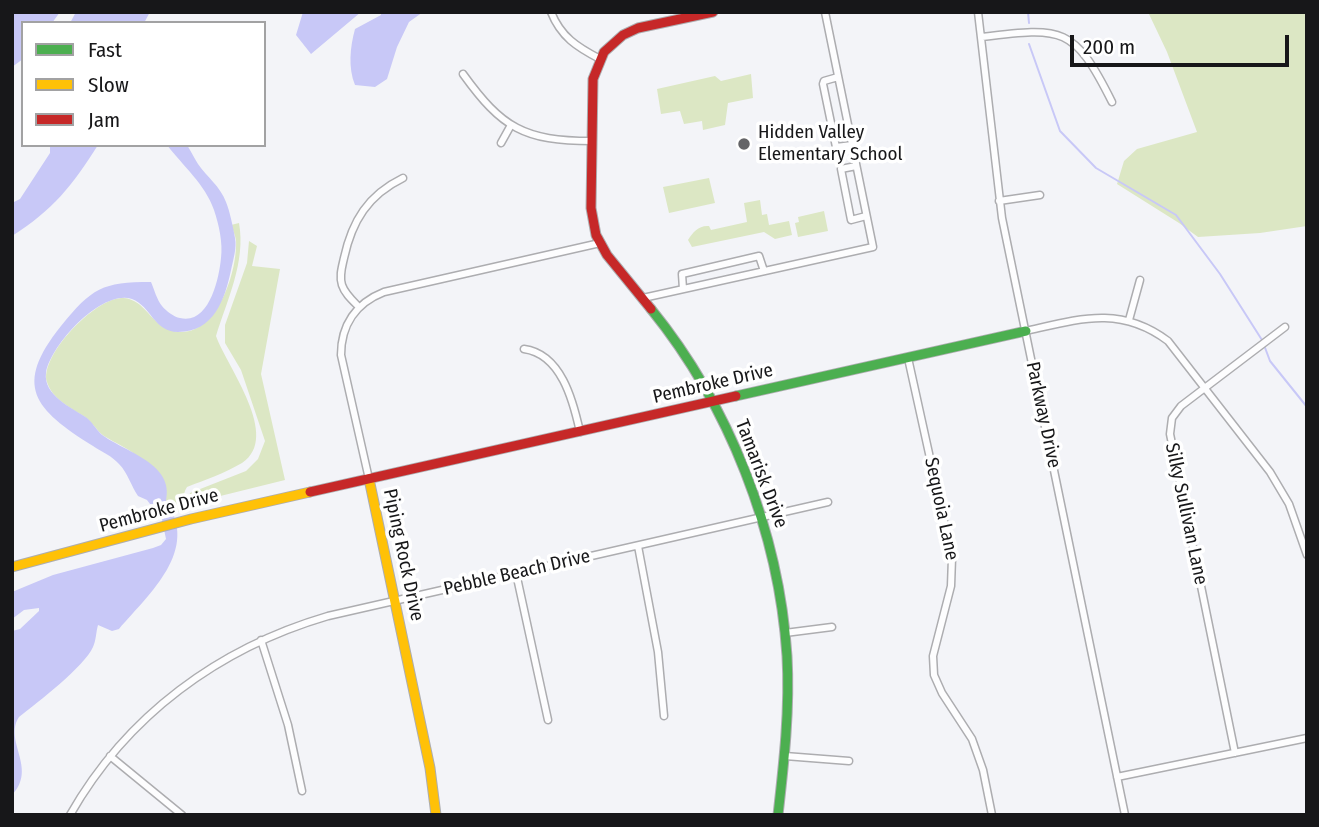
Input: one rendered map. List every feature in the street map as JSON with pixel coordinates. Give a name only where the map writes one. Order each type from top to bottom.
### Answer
[{"type":"street","points":[[551,12],[569,41],[600,59],[612,42],[631,31],[713,12]]},
{"type":"street","points":[[643,298],[873,247],[825,12]]},
{"type":"street","name":"Parkway Drive","points":[[978,12],[999,201],[1125,815]]},
{"type":"street","points":[[982,37],[1032,31],[1064,37],[1089,58],[1112,102]]},
{"type":"street","name":"Tamarisk Drive","points":[[600,59],[593,79],[591,208],[600,243],[612,262],[672,335],[712,402],[737,453],[762,518],[774,566],[785,633],[788,690],[785,756],[778,815]]},
{"type":"street","points":[[463,74],[492,111],[511,125],[540,137],[592,141]]},
{"type":"street","points":[[838,77],[824,80],[823,84],[836,147],[852,145]]},
{"type":"street","points":[[501,143],[511,125]]},
{"type":"street","points":[[856,166],[841,169],[851,220],[866,216]]},
{"type":"street","points":[[403,178],[381,190],[371,200],[351,230],[341,281],[347,295],[359,307],[384,292],[600,243]]},
{"type":"street","points":[[999,201],[1040,195]]},
{"type":"street","points":[[683,289],[682,274],[759,256],[764,271]]},
{"type":"street","points":[[1129,320],[1139,280]]},
{"type":"street","name":"Piping Rock Drive","points":[[359,307],[346,324],[341,355],[430,768],[436,815]]},
{"type":"street","name":"Pembroke Drive","points":[[12,568],[191,519],[1026,331],[1087,318],[1108,317],[1145,326],[1168,341],[1206,387],[1280,488],[1307,555]]},
{"type":"street","name":"Silky Sullivan Lane","points":[[1235,753],[1170,426],[1176,412],[1285,327]]},
{"type":"street","points":[[524,349],[541,353],[558,373],[570,395],[580,432]]},
{"type":"street","name":"Sequoia Lane","points":[[908,358],[952,558],[951,586],[933,656],[934,675],[942,693],[972,738],[983,770],[992,815]]},
{"type":"street","name":"Pebble Beach Drive","points":[[70,815],[110,756],[147,716],[212,666],[261,640],[328,616],[828,502]]},
{"type":"street","points":[[638,546],[658,652],[663,716]]},
{"type":"street","points":[[516,573],[548,720]]},
{"type":"street","points":[[785,633],[832,627]]},
{"type":"street","points":[[261,640],[289,725],[302,790]]},
{"type":"street","points":[[1118,777],[1307,738]]},
{"type":"street","points":[[110,756],[182,815]]},
{"type":"street","points":[[785,756],[849,761]]},
{"type":"green space","points":[[1148,12],[1307,12],[1307,226],[1260,233],[1198,237],[1117,184],[1124,161],[1137,149],[1197,132],[1167,52]]},
{"type":"green space","points":[[751,74],[753,98],[728,103],[725,125],[703,130],[702,121],[684,124],[680,111],[661,114],[657,89],[715,76],[721,81]]},
{"type":"green space","points":[[709,178],[715,203],[669,213],[663,187]]},
{"type":"green space","points":[[760,200],[762,215],[767,214],[769,225],[789,221],[792,235],[775,239],[764,232],[692,247],[688,240],[697,230],[709,226],[711,230],[747,222],[744,203]]},
{"type":"green space","points":[[824,211],[828,231],[798,237],[795,223],[799,222],[798,217]]},
{"type":"green space","points":[[239,223],[238,266],[216,336],[248,401],[256,437],[253,451],[242,463],[187,487],[185,499],[192,509],[174,513],[140,459],[104,436],[88,419],[58,398],[49,388],[47,371],[52,357],[72,329],[99,306],[113,300],[124,298],[137,303],[158,323],[170,330],[186,332],[199,327],[211,317],[228,287],[236,254],[236,240],[231,225]]},
{"type":"green space","points":[[249,241],[257,246],[252,266],[280,269],[261,374],[285,480],[192,503],[190,493],[246,471],[258,459],[265,441],[241,370],[225,343],[225,325],[247,263]]},
{"type":"water","points":[[12,12],[60,12],[53,21],[21,21],[21,60],[12,67]]},
{"type":"water","points":[[76,12],[150,12],[145,21],[71,21]]},
{"type":"water","points":[[303,12],[361,12],[311,54],[296,35]]},
{"type":"water","points":[[381,12],[423,12],[409,22],[397,47],[387,79],[375,87],[355,85],[351,72],[351,57],[355,29],[381,15]]},
{"type":"water","points":[[50,147],[97,147],[61,196],[39,217],[12,236],[12,203],[20,199],[50,153]]},
{"type":"water","points":[[169,147],[188,147],[220,191],[227,206],[235,246],[228,281],[216,312],[201,326],[178,332],[163,328],[144,307],[132,299],[120,298],[106,303],[92,311],[67,335],[46,373],[49,388],[60,400],[87,418],[101,434],[146,460],[163,477],[167,488],[166,501],[175,519],[177,537],[174,554],[156,586],[119,629],[112,631],[98,625],[95,642],[88,655],[60,684],[19,717],[15,736],[22,775],[12,795],[12,631],[20,629],[39,608],[24,610],[12,619],[12,592],[53,575],[153,548],[166,539],[159,505],[150,504],[138,496],[119,464],[73,433],[44,408],[34,381],[37,365],[46,347],[81,303],[90,295],[109,286],[151,282],[162,306],[170,314],[180,318],[198,315],[205,308],[218,277],[220,234],[210,201]]},
{"type":"waterway","points":[[1028,12],[1029,23]]},
{"type":"waterway","points":[[1029,44],[1060,131],[1096,168],[1176,215],[1220,274],[1262,340]]},
{"type":"waterway","points":[[1264,345],[1270,361],[1307,407]]},
{"type":"traffic: fast","points":[[651,309],[679,346],[726,428],[761,517],[773,563],[782,609],[788,676],[786,736],[778,815]]},
{"type":"traffic: fast","points":[[736,396],[1026,331]]},
{"type":"traffic: slow","points":[[369,479],[430,768],[436,815]]},
{"type":"traffic: slow","points":[[12,567],[191,519],[310,492]]},
{"type":"traffic: jam","points":[[651,309],[607,255],[596,235],[591,208],[593,79],[604,52],[623,35],[638,28],[713,12]]},
{"type":"traffic: jam","points":[[310,492],[736,396]]},
{"type":"place","name":"Hidden Valley Elementary School","points":[[744,144]]}]
